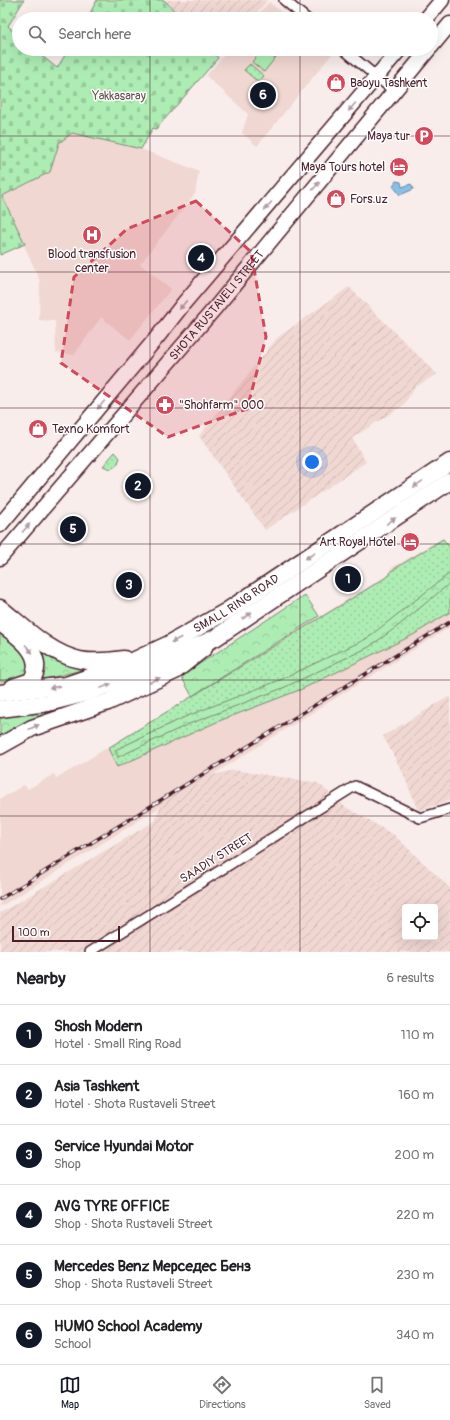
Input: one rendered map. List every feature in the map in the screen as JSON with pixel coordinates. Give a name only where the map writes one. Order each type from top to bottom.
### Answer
[{"type":"highway","name":"SMALL RING ROAD","points":[[0,693],[66,685],[142,657],[210,622],[450,462]]},
{"type":"highway","name":"SMALL RING ROAD","points":[[0,709],[48,703],[87,694],[215,638],[450,481]]},
{"type":"highway","points":[[362,521],[371,534]]},
{"type":"highway","points":[[0,608],[46,644],[73,658],[102,661],[142,657]]},
{"type":"highway","points":[[0,623],[30,649],[37,664],[37,671],[31,681],[0,690]]},
{"type":"highway","points":[[0,746],[32,728],[108,702],[176,671],[191,660],[215,638]]},
{"type":"main road","points":[[432,12],[442,0]]},
{"type":"main road","points":[[438,38],[450,24]]},
{"type":"main road","name":"SHOTA RUSTAVELI STREET","points":[[0,524],[159,336],[184,303],[394,56]]},
{"type":"main road","name":"SHOTA RUSTAVELI STREET","points":[[0,558],[215,308],[423,56]]},
{"type":"street","points":[[285,0],[299,12]]},
{"type":"street","points":[[352,56],[394,91]]},
{"type":"street","name":"SAADIY STREET","points":[[90,952],[355,786],[420,818],[450,809]]},
{"type":"highlighted area","points":[[196,201],[251,252],[266,337],[247,409],[168,437],[61,363],[74,277],[127,229]]},
{"type":"shaded area","points":[[164,0],[267,1],[257,12],[175,12]]},
{"type":"shaded area","points":[[269,2],[281,12],[260,12]]},
{"type":"shaded area","points":[[223,56],[330,56],[257,146],[242,133],[248,114],[206,76]]},
{"type":"shaded area","name":"Blood transfusion center","points":[[71,133],[141,149],[199,171],[195,194],[140,264],[171,289],[130,340],[101,317],[74,355],[56,352],[55,321],[39,320],[40,281],[2,196],[50,172],[59,143]]},
{"type":"shaded area","points":[[349,287],[437,374],[414,388],[404,405],[352,438],[366,462],[265,530],[199,436],[277,338]]},
{"type":"shaded area","points":[[443,538],[450,547],[450,627],[0,907],[0,799],[24,785],[28,789],[54,774],[56,778],[71,770],[389,574],[390,569]]},
{"type":"shaded area","points":[[450,696],[450,800],[418,811],[403,773],[383,736]]},
{"type":"shaded area","points":[[234,770],[318,783],[344,806],[394,835],[450,888],[450,952],[0,952],[0,913],[155,821],[162,802],[202,777]]},
{"type":"green space","name":"Yakkasaray","points":[[0,0],[24,0],[17,12],[12,12],[12,20],[8,26],[12,30],[12,56],[42,56],[57,68],[65,56],[216,56],[218,58],[156,129],[153,128],[141,149],[72,133],[59,143],[50,172],[2,196],[25,244],[0,255]]},
{"type":"green space","points":[[97,0],[164,0],[175,12],[91,12]]},
{"type":"green space","points":[[257,56],[277,56],[264,72],[252,62]]},
{"type":"green space","points":[[250,64],[264,76],[258,82],[244,70]]},
{"type":"green space","points":[[115,452],[120,458],[117,465],[111,469],[103,466]]},
{"type":"green space","points":[[443,539],[450,548],[450,612],[413,635],[302,689],[219,721],[117,767],[108,748],[390,575],[391,571]]},
{"type":"green space","points":[[450,573],[450,583],[398,626],[369,647],[283,688],[189,724],[118,757],[115,750],[187,716],[280,680],[366,639]]},
{"type":"green space","points":[[305,595],[319,616],[192,696],[181,676]]},
{"type":"green space","points":[[0,630],[28,655],[28,675],[11,681],[0,681]]},
{"type":"green space","points":[[39,645],[93,667],[42,680],[44,664]]},
{"type":"green space","points":[[48,712],[0,737],[0,717]]},
{"type":"water","points":[[396,181],[401,182],[402,187],[411,184],[414,189],[400,195],[393,186]]},
{"type":"railway","points":[[0,899],[450,622]]},
{"type":"place","name":"Baoyu Tashkent","points":[[336,83]]},
{"type":"place","name":"HUMO School Academy","points":[[263,95]]},
{"type":"place","name":"Maya tur","points":[[424,136]]},
{"type":"place","name":"Maya Tours hotel","points":[[399,167]]},
{"type":"place","name":"Fors.uz","points":[[336,199]]},
{"type":"place","name":"Blood transfusion center","points":[[92,235]]},
{"type":"place","name":"AVG TYRE OFFICE","points":[[201,258]]},
{"type":"place","name":"\"Shohfarm\" OOO","points":[[165,405]]},
{"type":"place","name":"Texno Komfort","points":[[38,429]]},
{"type":"place","name":"Asia Tashkent","points":[[138,486]]},
{"type":"place","name":"Mercedes Benz Мерседес Бенз","points":[[73,529]]},
{"type":"place","name":"Art Royal Hotel","points":[[410,542]]},
{"type":"place","name":"Shosh Modern","points":[[348,579]]},
{"type":"place","name":"Service Hyundai Motor","points":[[129,585]]}]
